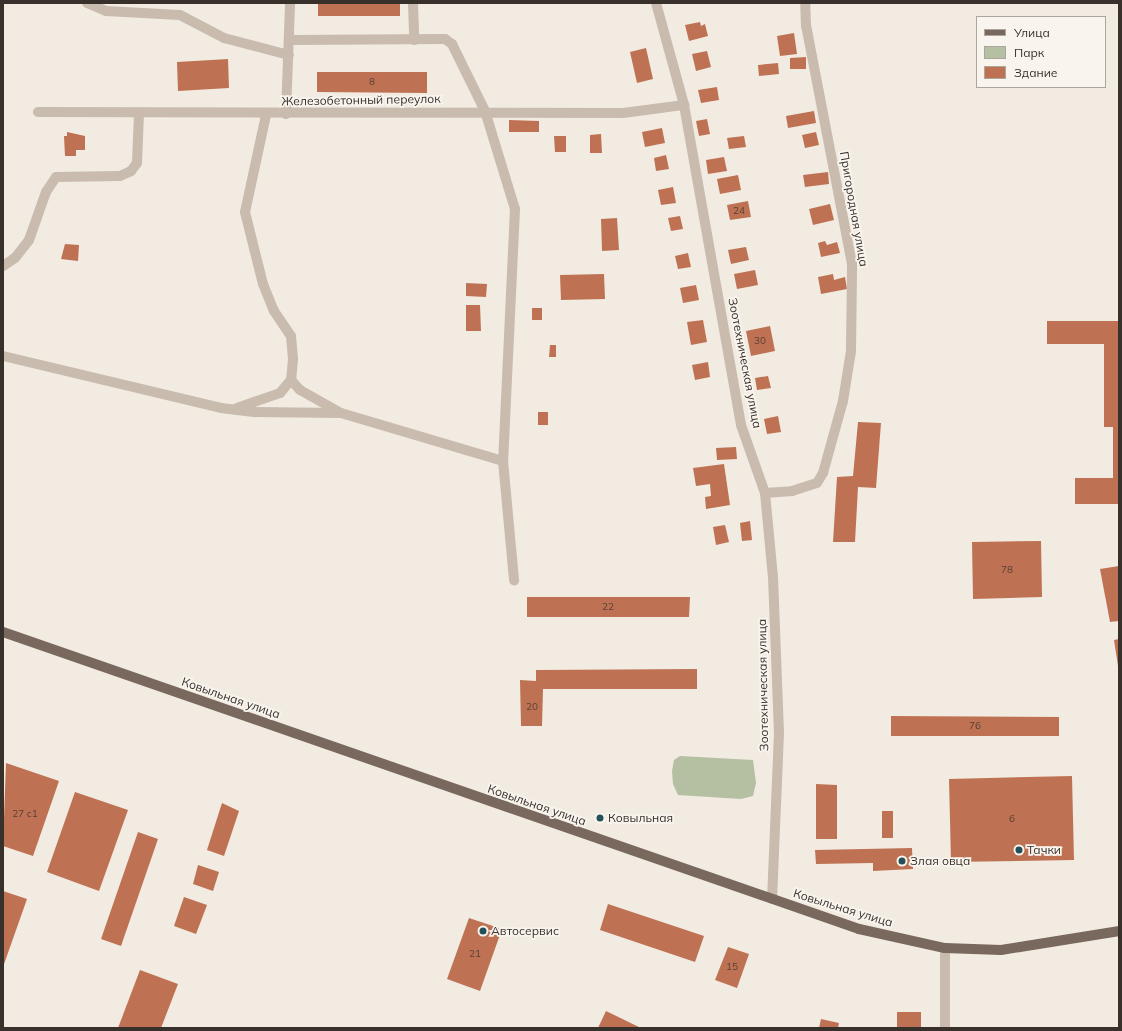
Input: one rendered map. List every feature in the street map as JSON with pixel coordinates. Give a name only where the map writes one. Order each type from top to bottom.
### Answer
[{"type":"main road","name":"Ковыльная улица","points":[[3,632],[859,929],[945,948],[1001,950],[1119,931]]},
{"type":"street","points":[[87,3],[106,11],[180,15],[224,38],[288,55]]},
{"type":"street","points":[[286,114],[290,40],[290,3]]},
{"type":"street","points":[[413,3],[414,40]]},
{"type":"street","name":"Зоотехническая улица","points":[[656,3],[684,105],[741,424],[765,493],[773,577],[779,733],[772,899]]},
{"type":"street","name":"Пригородная улица","points":[[765,493],[792,491],[817,483],[823,473],[843,401],[851,350],[852,264],[806,26],[805,3]]},
{"type":"street","points":[[290,40],[445,39],[452,44],[485,111],[515,209],[503,461],[514,580]]},
{"type":"street","name":"Железобетонный переулок","points":[[38,112],[266,115],[485,111],[623,113],[684,105]]},
{"type":"street","points":[[3,266],[15,258],[29,240],[46,192],[56,177],[120,176],[131,171],[137,163],[140,113]]},
{"type":"street","points":[[234,409],[280,393],[291,380],[294,359],[291,336],[274,311],[263,284],[245,212],[266,115]]},
{"type":"street","points":[[3,356],[234,409],[340,413]]},
{"type":"street","points":[[291,380],[300,390],[340,413],[503,461]]},
{"type":"street","points":[[945,948],[945,1028]]},
{"type":"green space","points":[[680,756],[753,760],[756,783],[753,796],[741,799],[678,795],[673,784],[672,771],[674,760]]},
{"type":"building","points":[[318,3],[400,3],[400,16],[318,16]]},
{"type":"building","points":[[700,22],[701,26],[705,24],[708,36],[689,41],[685,25]]},
{"type":"building","points":[[794,33],[797,54],[780,56],[777,36]]},
{"type":"building","points":[[646,48],[653,79],[637,83],[630,52]]},
{"type":"building","points":[[707,51],[711,67],[696,71],[692,54]]},
{"type":"building","points":[[806,57],[806,69],[790,69],[790,58]]},
{"type":"building","points":[[228,59],[229,88],[178,91],[177,62]]},
{"type":"building","points":[[778,63],[779,74],[759,76],[758,65]]},
{"type":"building","points":[[317,72],[427,72],[427,93],[317,92]]},
{"type":"building","points":[[717,87],[719,100],[701,103],[698,90]]},
{"type":"building","points":[[814,111],[816,123],[788,128],[786,116]]},
{"type":"building","points":[[707,119],[710,134],[699,136],[696,121]]},
{"type":"building","points":[[509,120],[539,121],[539,132],[509,132]]},
{"type":"building","points":[[662,128],[665,143],[645,147],[642,132]]},
{"type":"building","points":[[67,132],[85,136],[85,150],[76,150],[76,156],[65,156],[64,136],[67,136]]},
{"type":"building","points":[[816,132],[819,145],[805,148],[802,135]]},
{"type":"building","points":[[601,134],[602,153],[590,153],[590,135]]},
{"type":"building","points":[[554,136],[566,136],[566,152],[555,152]]},
{"type":"building","points":[[744,136],[746,147],[729,149],[727,138]]},
{"type":"building","points":[[666,155],[669,169],[656,171],[654,158]]},
{"type":"building","points":[[724,157],[727,171],[708,174],[706,160]]},
{"type":"building","points":[[828,172],[829,184],[805,187],[803,175]]},
{"type":"building","points":[[738,175],[741,190],[720,194],[717,179]]},
{"type":"building","points":[[673,187],[676,203],[661,205],[658,190]]},
{"type":"building","points":[[748,201],[751,217],[730,220],[727,205]]},
{"type":"building","points":[[830,204],[834,220],[813,225],[809,209]]},
{"type":"building","points":[[680,216],[683,229],[671,231],[668,218]]},
{"type":"building","points":[[617,218],[619,250],[602,251],[601,219]]},
{"type":"building","points":[[825,241],[827,245],[837,242],[840,253],[821,257],[818,243]]},
{"type":"building","points":[[65,244],[79,245],[78,261],[61,259]]},
{"type":"building","points":[[746,247],[749,260],[731,264],[728,250]]},
{"type":"building","points":[[688,253],[691,267],[678,269],[675,256]]},
{"type":"building","points":[[755,270],[758,285],[737,289],[734,274]]},
{"type":"building","points":[[604,274],[605,299],[561,300],[560,275]]},
{"type":"building","points":[[833,274],[834,280],[845,277],[847,289],[821,294],[818,277]]},
{"type":"building","points":[[466,283],[487,284],[486,297],[466,296]]},
{"type":"building","points":[[696,285],[699,300],[683,303],[680,288]]},
{"type":"building","points":[[466,305],[480,305],[481,331],[466,331]]},
{"type":"building","points":[[532,308],[542,308],[542,320],[532,320]]},
{"type":"building","points":[[703,320],[707,342],[691,345],[687,322]]},
{"type":"building","points":[[1047,321],[1119,321],[1119,504],[1075,504],[1075,478],[1113,478],[1113,427],[1104,427],[1104,344],[1047,344]]},
{"type":"building","points":[[770,326],[775,351],[751,356],[746,331]]},
{"type":"building","points":[[550,345],[556,345],[556,357],[549,357]]},
{"type":"building","points":[[708,362],[710,377],[695,380],[692,365]]},
{"type":"building","points":[[768,376],[771,388],[757,390],[755,378]]},
{"type":"building","points":[[538,412],[548,412],[548,425],[538,425]]},
{"type":"building","points":[[778,416],[781,432],[767,434],[764,419]]},
{"type":"building","points":[[858,422],[881,423],[876,488],[858,487],[855,542],[833,542],[837,477],[853,476]]},
{"type":"building","points":[[736,447],[737,459],[717,460],[716,448]]},
{"type":"building","points":[[724,464],[730,505],[706,509],[705,497],[711,496],[710,484],[696,486],[693,468]]},
{"type":"building","points":[[750,521],[752,540],[742,541],[740,523]]},
{"type":"building","points":[[725,525],[729,542],[716,545],[713,527]]},
{"type":"building","points":[[1041,541],[1042,597],[973,599],[972,542]]},
{"type":"building","points":[[1119,566],[1119,621],[1110,622],[1100,569]]},
{"type":"building","points":[[527,597],[690,597],[689,617],[527,617]]},
{"type":"building","points":[[1119,639],[1119,666],[1118,666],[1114,640]]},
{"type":"building","points":[[697,669],[697,689],[543,689],[542,726],[521,726],[520,680],[536,681],[536,670]]},
{"type":"building","points":[[891,716],[1059,717],[1059,736],[891,736]]},
{"type":"building","points":[[6,763],[59,781],[33,856],[3,846]]},
{"type":"building","points":[[1072,776],[1074,860],[951,862],[949,779]]},
{"type":"building","points":[[816,784],[837,785],[837,839],[816,839]]},
{"type":"building","points":[[75,792],[128,810],[99,891],[47,872]]},
{"type":"building","points":[[222,803],[239,811],[224,856],[207,850]]},
{"type":"building","points":[[882,811],[893,811],[893,838],[882,838]]},
{"type":"building","points":[[138,832],[158,839],[121,946],[101,939]]},
{"type":"building","points":[[912,848],[913,869],[873,871],[873,863],[816,864],[815,850]]},
{"type":"building","points":[[198,865],[219,872],[213,891],[193,884]]},
{"type":"building","points":[[3,891],[27,899],[3,967]]},
{"type":"building","points":[[184,897],[207,905],[196,934],[174,926]]},
{"type":"building","points":[[608,904],[704,936],[695,962],[600,930]]},
{"type":"building","points":[[469,918],[502,929],[480,991],[447,979]]},
{"type":"building","points":[[728,947],[749,954],[737,988],[715,980]]},
{"type":"building","points":[[140,970],[178,984],[161,1028],[118,1028]]},
{"type":"building","points":[[606,1011],[641,1028],[598,1028]]},
{"type":"building","points":[[897,1012],[921,1012],[921,1028],[897,1028]]},
{"type":"building","points":[[821,1019],[839,1023],[838,1028],[819,1028]]},
{"type":"place","name":"Ковыльная","points":[[600,818]]},
{"type":"place","name":"Тачки","points":[[1019,850]]},
{"type":"place","name":"Злая овца","points":[[902,861]]},
{"type":"place","name":"Автосервис","points":[[483,931]]}]
